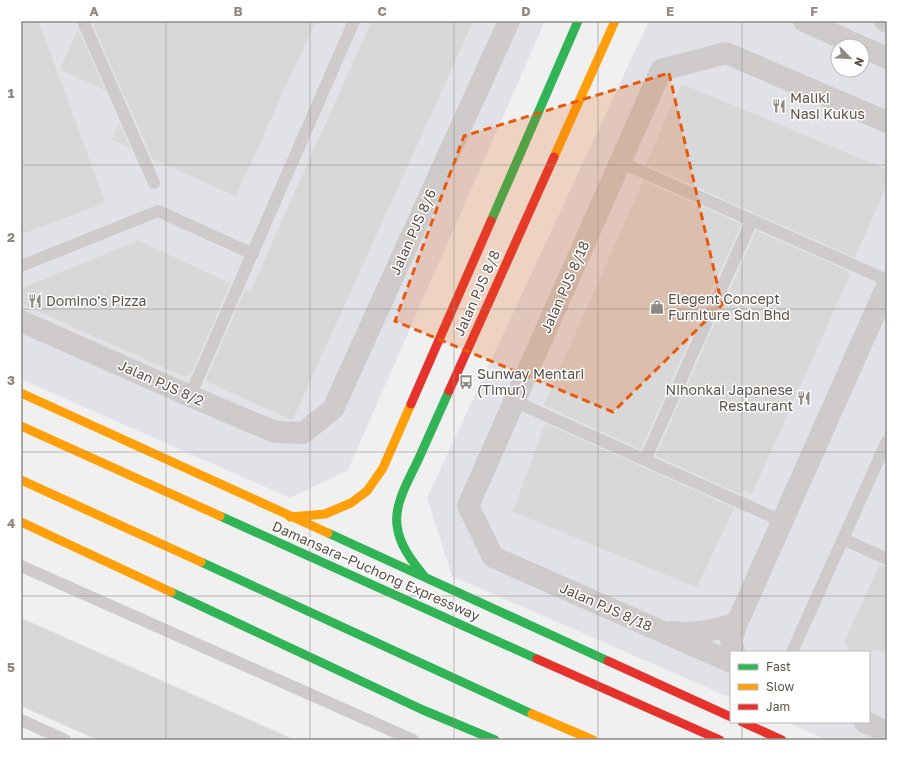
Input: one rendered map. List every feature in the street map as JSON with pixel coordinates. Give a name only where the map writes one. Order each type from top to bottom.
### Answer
[{"type":"main road","name":"Jalan PJS 8/8","points":[[290,517],[325,514],[351,503],[367,491],[383,468],[578,21]]},
{"type":"main road","name":"Jalan PJS 8/8","points":[[424,576],[405,550],[398,532],[396,516],[402,496],[615,21]]},
{"type":"main road","points":[[21,394],[290,517],[424,576],[730,717]]},
{"type":"main road","name":"Damansara–Puchong Expressway","points":[[21,426],[720,740]]},
{"type":"main road","points":[[21,480],[512,705],[593,740]]},
{"type":"main road","points":[[21,522],[423,710],[495,740]]},
{"type":"main road","points":[[744,723],[782,740]]},
{"type":"street","name":"Jalan PJS 8/6","points":[[303,433],[333,409],[509,21]]},
{"type":"street","points":[[804,21],[843,38]]},
{"type":"street","points":[[870,50],[887,58]]},
{"type":"street","name":"Jalan PJS 8/18","points":[[730,662],[493,557],[468,506],[661,70],[726,53],[887,122]]},
{"type":"street","points":[[734,651],[731,640],[737,623],[887,286]]},
{"type":"street","name":"Jalan PJS 8/2","points":[[21,321],[275,432],[303,433]]},
{"type":"street","name":"Jalan PJS 8/18","points":[[660,631],[693,633],[719,629],[737,623]]},
{"type":"street","points":[[867,723],[887,732]]},
{"type":"lane","points":[[83,21],[154,183]]},
{"type":"lane","points":[[190,396],[354,21]]},
{"type":"lane","points":[[620,162],[887,280]]},
{"type":"lane","points":[[21,266],[158,211],[252,254]]},
{"type":"lane","points":[[645,460],[752,220]]},
{"type":"lane","points":[[514,401],[782,521]]},
{"type":"lane","points":[[792,651],[887,442]]},
{"type":"lane","points":[[843,539],[887,559]]},
{"type":"lane","points":[[21,566],[413,740]]},
{"type":"lane","points":[[21,720],[65,740]]},
{"type":"highlighted area","points":[[669,73],[722,305],[613,412],[395,321],[464,136]]},
{"type":"shaded area","points":[[21,21],[545,21],[348,470],[290,498],[21,379]]},
{"type":"shaded area","points":[[649,21],[887,21],[887,740],[828,740],[788,723],[870,723],[870,651],[730,651],[730,698],[452,576],[427,498]]},
{"type":"building","points":[[21,21],[39,21],[106,203],[21,235]]},
{"type":"building","points":[[91,21],[316,21],[236,197],[152,159],[128,104],[129,102],[126,101]]},
{"type":"building","points":[[371,21],[474,21],[293,420],[290,420],[205,381],[245,289],[250,291]]},
{"type":"building","points":[[78,28],[106,91],[59,70]]},
{"type":"building","points":[[681,83],[887,169],[887,186],[855,258],[645,165]]},
{"type":"building","points":[[119,123],[131,149],[111,140]]},
{"type":"building","points":[[643,180],[742,224],[641,450],[543,405]]},
{"type":"building","points":[[756,230],[849,271],[848,273],[851,274],[752,495],[743,491],[741,495],[655,456]]},
{"type":"building","points":[[138,240],[231,283],[191,375],[188,374],[186,378],[21,304],[21,288]]},
{"type":"building","points":[[545,423],[735,508],[697,588],[512,512]]},
{"type":"building","points":[[879,564],[887,566],[887,652],[848,651],[844,642]]},
{"type":"building","points":[[21,618],[295,740],[98,740],[21,706]]},
{"type":"traffic: fast","points":[[491,221],[578,21]]},
{"type":"traffic: fast","points":[[424,576],[411,559],[400,539],[397,525],[398,508],[400,499],[449,391]]},
{"type":"traffic: fast","points":[[220,516],[537,659]]},
{"type":"traffic: fast","points":[[328,533],[608,661]]},
{"type":"traffic: fast","points":[[201,562],[532,714]]},
{"type":"traffic: fast","points":[[171,592],[423,710],[495,740]]},
{"type":"traffic: slow","points":[[554,157],[615,21]]},
{"type":"traffic: slow","points":[[21,393],[328,533]]},
{"type":"traffic: slow","points":[[290,517],[325,514],[351,503],[367,491],[383,468],[411,404]]},
{"type":"traffic: slow","points":[[21,426],[220,516]]},
{"type":"traffic: slow","points":[[21,480],[201,562]]},
{"type":"traffic: slow","points":[[21,522],[171,592]]},
{"type":"traffic: slow","points":[[532,714],[593,740]]},
{"type":"traffic: jam","points":[[449,391],[554,157]]},
{"type":"traffic: jam","points":[[411,404],[491,221]]},
{"type":"traffic: jam","points":[[537,659],[720,740]]},
{"type":"traffic: jam","points":[[608,661],[730,717]]},
{"type":"traffic: jam","points":[[744,723],[782,740]]},
{"type":"place","name":"Maliki Nasi Kukus","points":[[779,106]]},
{"type":"place","name":"Domino's Pizza","points":[[35,301]]},
{"type":"place","name":"Elegent Concept Furniture Sdn Bhd","points":[[657,307]]},
{"type":"place","name":"Sunway Mentari (Timur)","points":[[466,382]]},
{"type":"place","name":"Nihonkai Japanese Restaurant","points":[[804,398]]}]
